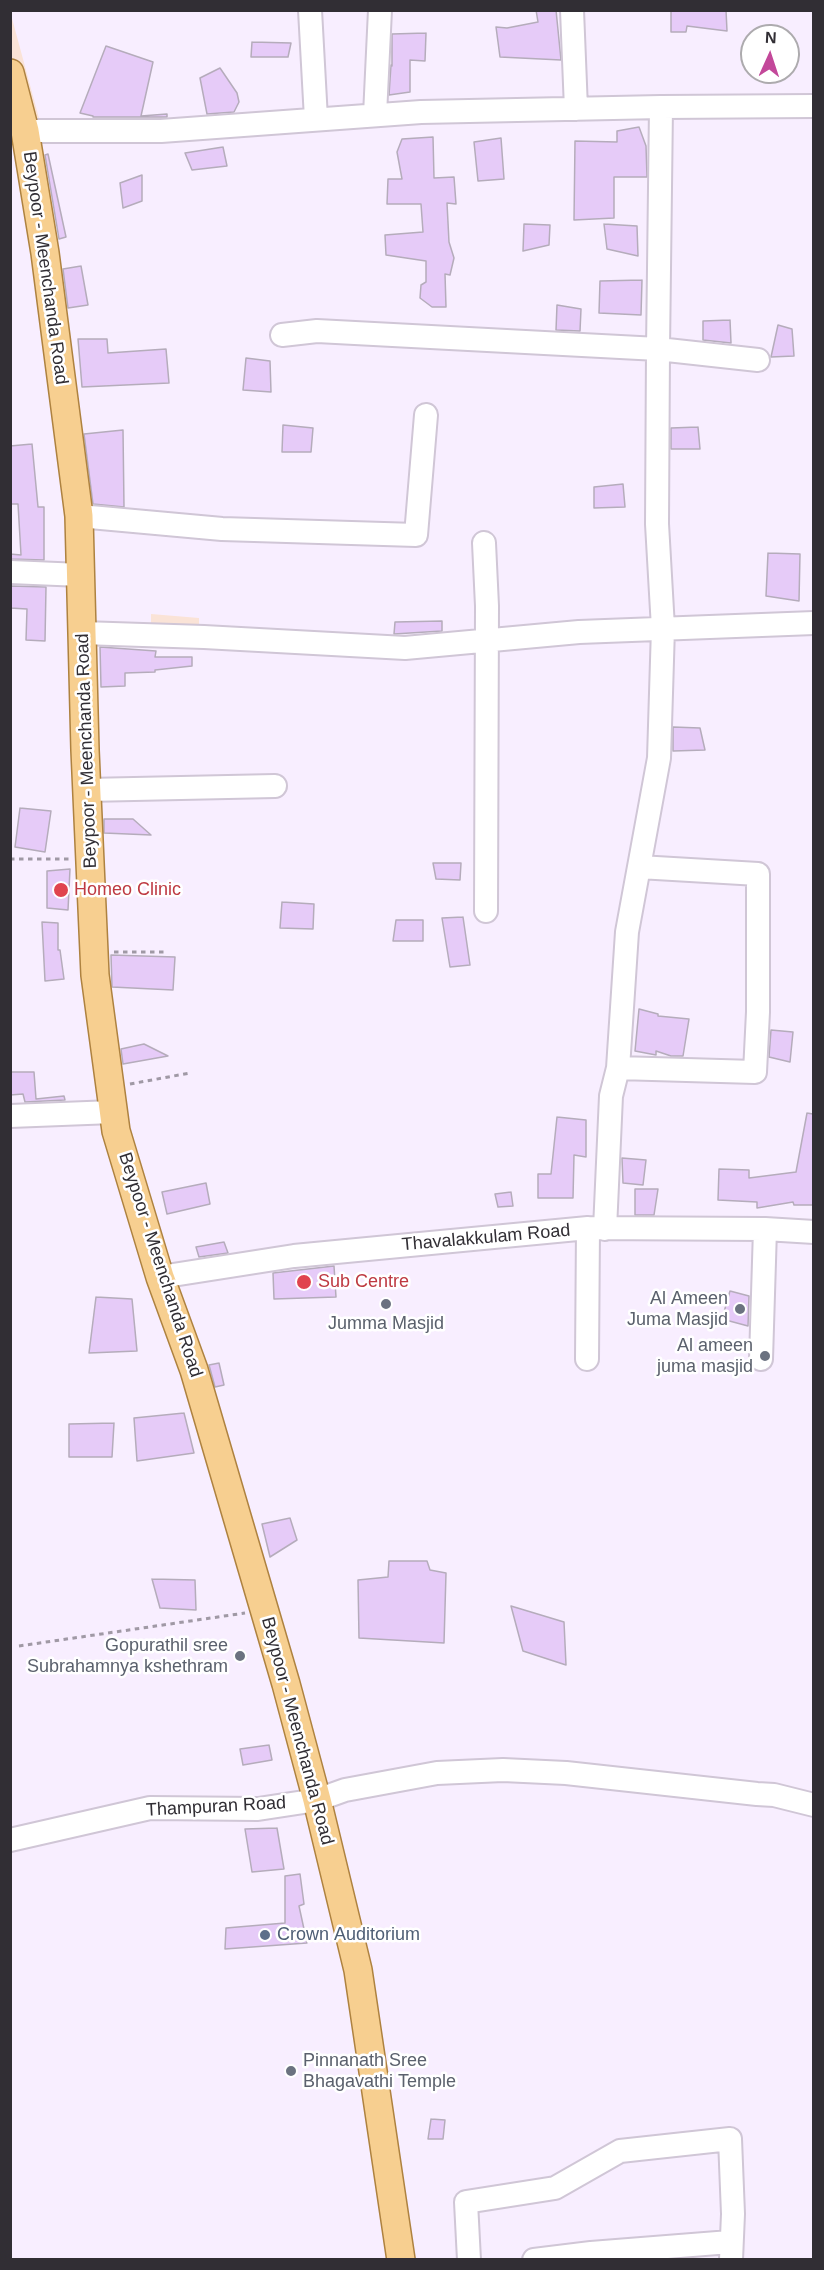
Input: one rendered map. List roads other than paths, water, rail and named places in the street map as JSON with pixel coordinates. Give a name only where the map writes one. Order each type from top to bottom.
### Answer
[{"type":"main road","name":"Beypoor - Meenchanda Road","points":[[10,74],[25,131],[45,253],[79,516],[95,975],[117,1131],[160,1277],[194,1370],[265,1611],[317,1800],[358,1970],[401,2259]]},
{"type":"street","points":[[310,10],[316,119]]},
{"type":"street","points":[[375,115],[380,10]]},
{"type":"street","points":[[572,10],[576,109]]},
{"type":"street","points":[[25,131],[161,131],[421,112],[813,106]]},
{"type":"street","points":[[587,1359],[597,1228],[611,1096],[618,1068],[627,932],[659,758],[663,628],[657,524],[661,107]]},
{"type":"street","points":[[282,335],[317,331],[658,349],[758,360]]},
{"type":"street","points":[[79,516],[222,529],[416,535],[426,415]]},
{"type":"street","points":[[484,543],[486,911]]},
{"type":"street","points":[[10,572],[81,575]]},
{"type":"street","points":[[82,633],[204,636],[405,648],[579,632],[813,623]]},
{"type":"street","points":[[87,790],[275,786]]},
{"type":"street","points":[[618,1068],[755,1072],[758,1012],[758,874],[639,867]]},
{"type":"street","points":[[10,1116],[112,1100]]},
{"type":"street","name":"Thavalakkulam Road","points":[[160,1277],[294,1256],[597,1228],[765,1229],[813,1232]]},
{"type":"street","points":[[761,1359],[765,1229]]},
{"type":"street","name":"Thampuran Road","points":[[10,1840],[150,1808],[258,1809],[317,1800],[345,1790],[437,1773],[503,1770],[566,1773],[774,1794],[813,1805]]},
{"type":"street","points":[[469,2259],[466,2202],[555,2188],[620,2151],[730,2139],[734,2214],[731,2251],[591,2253],[534,2259]]},
{"type":"place","name":"Homeo Clinic","points":[[61,890]]},
{"type":"place","name":"Sub Centre","points":[[304,1282]]},
{"type":"place","name":"Jumma Masjid","points":[[386,1304]]},
{"type":"place","name":"Al Ameen Juma Masjid","points":[[740,1309]]},
{"type":"place","name":"Al ameen juma masjid","points":[[765,1356]]},
{"type":"place","name":"Gopurathil sree Subrahamnya kshethram","points":[[240,1656]]},
{"type":"place","name":"Crown Auditorium","points":[[265,1935]]},
{"type":"place","name":"Pinnanath Sree Bhagavathi Temple","points":[[291,2071]]}]
